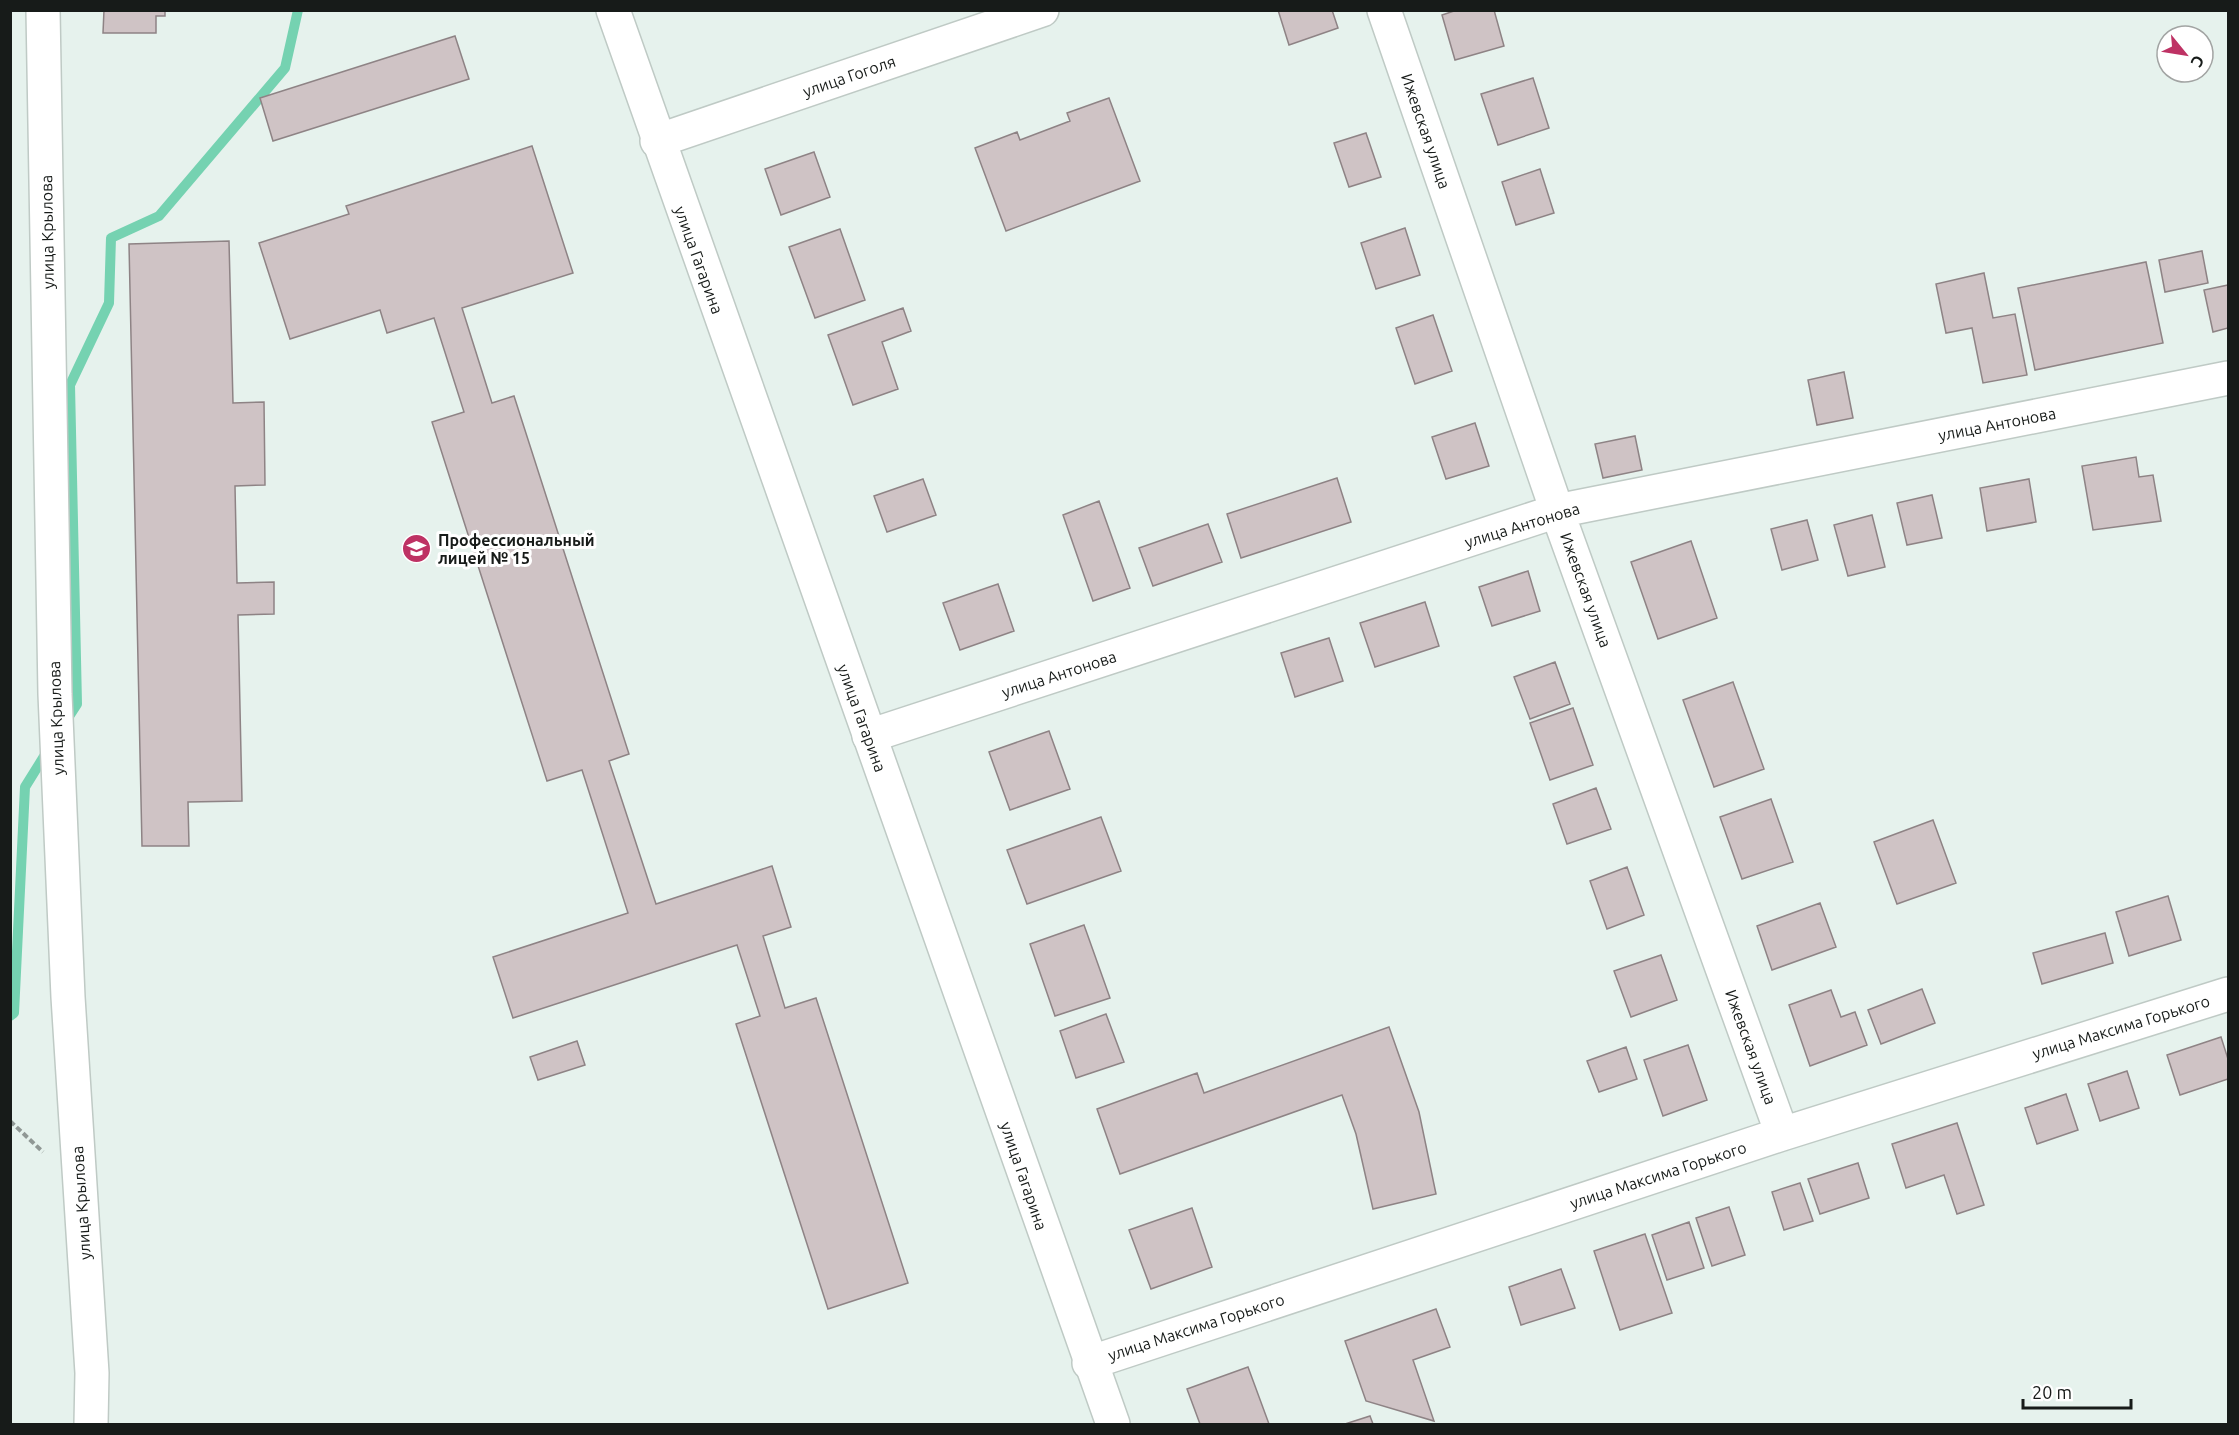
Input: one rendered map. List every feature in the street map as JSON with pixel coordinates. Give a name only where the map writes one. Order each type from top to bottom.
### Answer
[{"type":"street","name":"улица Крылова","points":[[43,10],[55,694],[68,998],[92,1373],[91,1425]]},
{"type":"street","name":"улица Гагарина","points":[[613,10],[657,141],[1089,1363],[1113,1425]]},
{"type":"street","name":"улица Гоголя","points":[[657,141],[1042,10]]},
{"type":"street","name":"Ижевская улица","points":[[1384,10],[1557,512],[1782,1134]]},
{"type":"street","name":"улица Антонова","points":[[869,736],[1557,512],[2229,378]]},
{"type":"street","name":"улица Максима Горького","points":[[1089,1363],[1782,1134],[2229,994]]},
{"type":"building","points":[[104,10],[165,10],[165,16],[156,16],[156,33],[103,33]]},
{"type":"building","points":[[1278,10],[1332,10],[1338,28],[1289,45]]},
{"type":"building","points":[[1457,10],[1494,10],[1504,46],[1455,60],[1442,15]]},
{"type":"building","points":[[455,36],[469,79],[273,141],[260,98]]},
{"type":"building","points":[[1533,78],[1549,128],[1498,145],[1481,94]]},
{"type":"building","points":[[1109,98],[1140,181],[1006,231],[975,148],[1017,132],[1020,140],[1070,121],[1067,113]]},
{"type":"building","points":[[1366,133],[1381,177],[1349,187],[1334,143]]},
{"type":"building","points":[[532,146],[573,273],[462,308],[492,403],[514,396],[629,754],[609,761],[656,904],[772,866],[791,927],[763,936],[785,1008],[816,998],[908,1283],[828,1309],[736,1024],[760,1016],[737,945],[513,1018],[493,957],[628,913],[582,770],[547,781],[432,422],[464,412],[434,318],[387,333],[380,310],[290,339],[259,243],[349,214],[346,206]]},
{"type":"building","points":[[814,152],[830,197],[781,215],[765,169]]},
{"type":"building","points":[[1540,169],[1554,213],[1516,225],[1502,182]]},
{"type":"building","points":[[1405,228],[1420,275],[1376,289],[1361,243]]},
{"type":"building","points":[[840,229],[865,300],[815,318],[789,247]]},
{"type":"building","points":[[229,241],[233,403],[264,402],[265,485],[235,486],[237,583],[274,582],[274,614],[238,615],[242,801],[188,802],[189,846],[142,846],[129,244]]},
{"type":"building","points":[[2202,251],[2208,283],[2165,292],[2159,260]]},
{"type":"building","points":[[2146,262],[2163,343],[2035,370],[2018,288]]},
{"type":"building","points":[[1984,273],[1993,318],[2015,314],[2027,375],[1983,383],[1972,328],[1946,333],[1936,284]]},
{"type":"building","points":[[2228,285],[2228,328],[2213,332],[2204,290]]},
{"type":"building","points":[[903,308],[911,331],[882,342],[898,389],[853,405],[828,335]]},
{"type":"building","points":[[1433,315],[1452,371],[1415,384],[1396,328]]},
{"type":"building","points":[[1844,372],[1853,418],[1817,425],[1808,380]]},
{"type":"building","points":[[1475,423],[1489,466],[1446,479],[1432,437]]},
{"type":"building","points":[[1635,436],[1642,470],[1603,478],[1595,444]]},
{"type":"building","points":[[2136,457],[2139,477],[2153,475],[2161,521],[2093,530],[2082,466]]},
{"type":"building","points":[[1337,478],[1351,522],[1241,558],[1227,514]]},
{"type":"building","points":[[923,479],[936,515],[887,532],[874,496]]},
{"type":"building","points":[[2029,479],[2036,522],[1987,531],[1980,488]]},
{"type":"building","points":[[1932,495],[1942,538],[1907,545],[1897,503]]},
{"type":"building","points":[[1099,501],[1130,588],[1093,601],[1063,515]]},
{"type":"building","points":[[1872,515],[1885,567],[1848,576],[1834,525]]},
{"type":"building","points":[[1807,520],[1818,560],[1782,570],[1771,529]]},
{"type":"building","points":[[1208,524],[1222,562],[1153,586],[1139,548]]},
{"type":"building","points":[[1691,541],[1717,618],[1658,639],[1631,562]]},
{"type":"building","points":[[1528,571],[1540,611],[1492,626],[1479,587]]},
{"type":"building","points":[[998,584],[1014,631],[960,650],[943,603]]},
{"type":"building","points":[[1425,602],[1439,646],[1375,667],[1360,623]]},
{"type":"building","points":[[1329,638],[1343,681],[1295,697],[1281,653]]},
{"type":"building","points":[[1555,662],[1570,704],[1530,719],[1514,677]]},
{"type":"building","points":[[1733,682],[1764,769],[1714,787],[1683,700]]},
{"type":"building","points":[[1573,708],[1593,765],[1550,780],[1530,723]]},
{"type":"building","points":[[1049,731],[1070,789],[1010,810],[989,752]]},
{"type":"building","points":[[1596,788],[1611,829],[1567,844],[1553,804]]},
{"type":"building","points":[[1771,799],[1793,862],[1742,879],[1720,817]]},
{"type":"building","points":[[1101,817],[1121,871],[1027,904],[1007,850]]},
{"type":"building","points":[[1933,820],[1956,883],[1897,904],[1874,842]]},
{"type":"building","points":[[1627,867],[1644,915],[1607,929],[1590,881]]},
{"type":"building","points":[[2168,896],[2181,940],[2129,956],[2116,912]]},
{"type":"building","points":[[1820,903],[1836,947],[1772,970],[1757,926]]},
{"type":"building","points":[[1084,925],[1110,998],[1055,1016],[1030,944]]},
{"type":"building","points":[[2105,933],[2113,963],[2042,984],[2033,953]]},
{"type":"building","points":[[1661,955],[1677,1000],[1631,1017],[1614,971]]},
{"type":"building","points":[[1922,989],[1935,1023],[1881,1044],[1868,1010]]},
{"type":"building","points":[[1831,990],[1841,1017],[1855,1012],[1867,1045],[1810,1066],[1789,1005]]},
{"type":"building","points":[[1106,1014],[1124,1062],[1076,1078],[1060,1031]]},
{"type":"building","points":[[1389,1027],[1419,1112],[1436,1194],[1373,1209],[1356,1134],[1342,1095],[1120,1174],[1097,1109],[1197,1073],[1204,1093]]},
{"type":"building","points":[[2221,1037],[2228,1059],[2228,1079],[2180,1095],[2167,1055]]},
{"type":"building","points":[[577,1041],[585,1065],[538,1080],[530,1057]]},
{"type":"building","points":[[1688,1045],[1707,1100],[1663,1116],[1644,1060]]},
{"type":"building","points":[[1626,1047],[1637,1079],[1599,1092],[1587,1061]]},
{"type":"building","points":[[2127,1071],[2139,1108],[2100,1121],[2088,1084]]},
{"type":"building","points":[[2066,1094],[2078,1130],[2037,1144],[2025,1108]]},
{"type":"building","points":[[1957,1123],[1984,1205],[1957,1214],[1944,1175],[1906,1188],[1892,1144]]},
{"type":"building","points":[[1858,1163],[1869,1198],[1820,1214],[1808,1179]]},
{"type":"building","points":[[1800,1183],[1813,1221],[1784,1230],[1772,1192]]},
{"type":"building","points":[[1729,1207],[1745,1255],[1712,1266],[1696,1218]]},
{"type":"building","points":[[1192,1208],[1212,1267],[1151,1289],[1129,1230]]},
{"type":"building","points":[[1689,1222],[1704,1268],[1667,1280],[1652,1235]]},
{"type":"building","points":[[1645,1234],[1672,1313],[1620,1330],[1594,1251]]},
{"type":"building","points":[[1561,1269],[1575,1308],[1521,1325],[1509,1287]]},
{"type":"building","points":[[1436,1309],[1450,1347],[1413,1360],[1434,1421],[1366,1401],[1345,1341]]},
{"type":"building","points":[[1248,1367],[1269,1424],[1200,1424],[1187,1389]]},
{"type":"building","points":[[1370,1416],[1373,1424],[1345,1424]]},
{"type":"waterway","points":[[66,721],[77,704],[70,385],[109,303],[111,238],[159,216],[285,68],[298,10]]},
{"type":"waterway","points":[[10,1016],[14,1013],[25,787],[48,750]]},
{"type":"place","name":"Профессиональный лицей № 15","points":[[417,549]]}]
